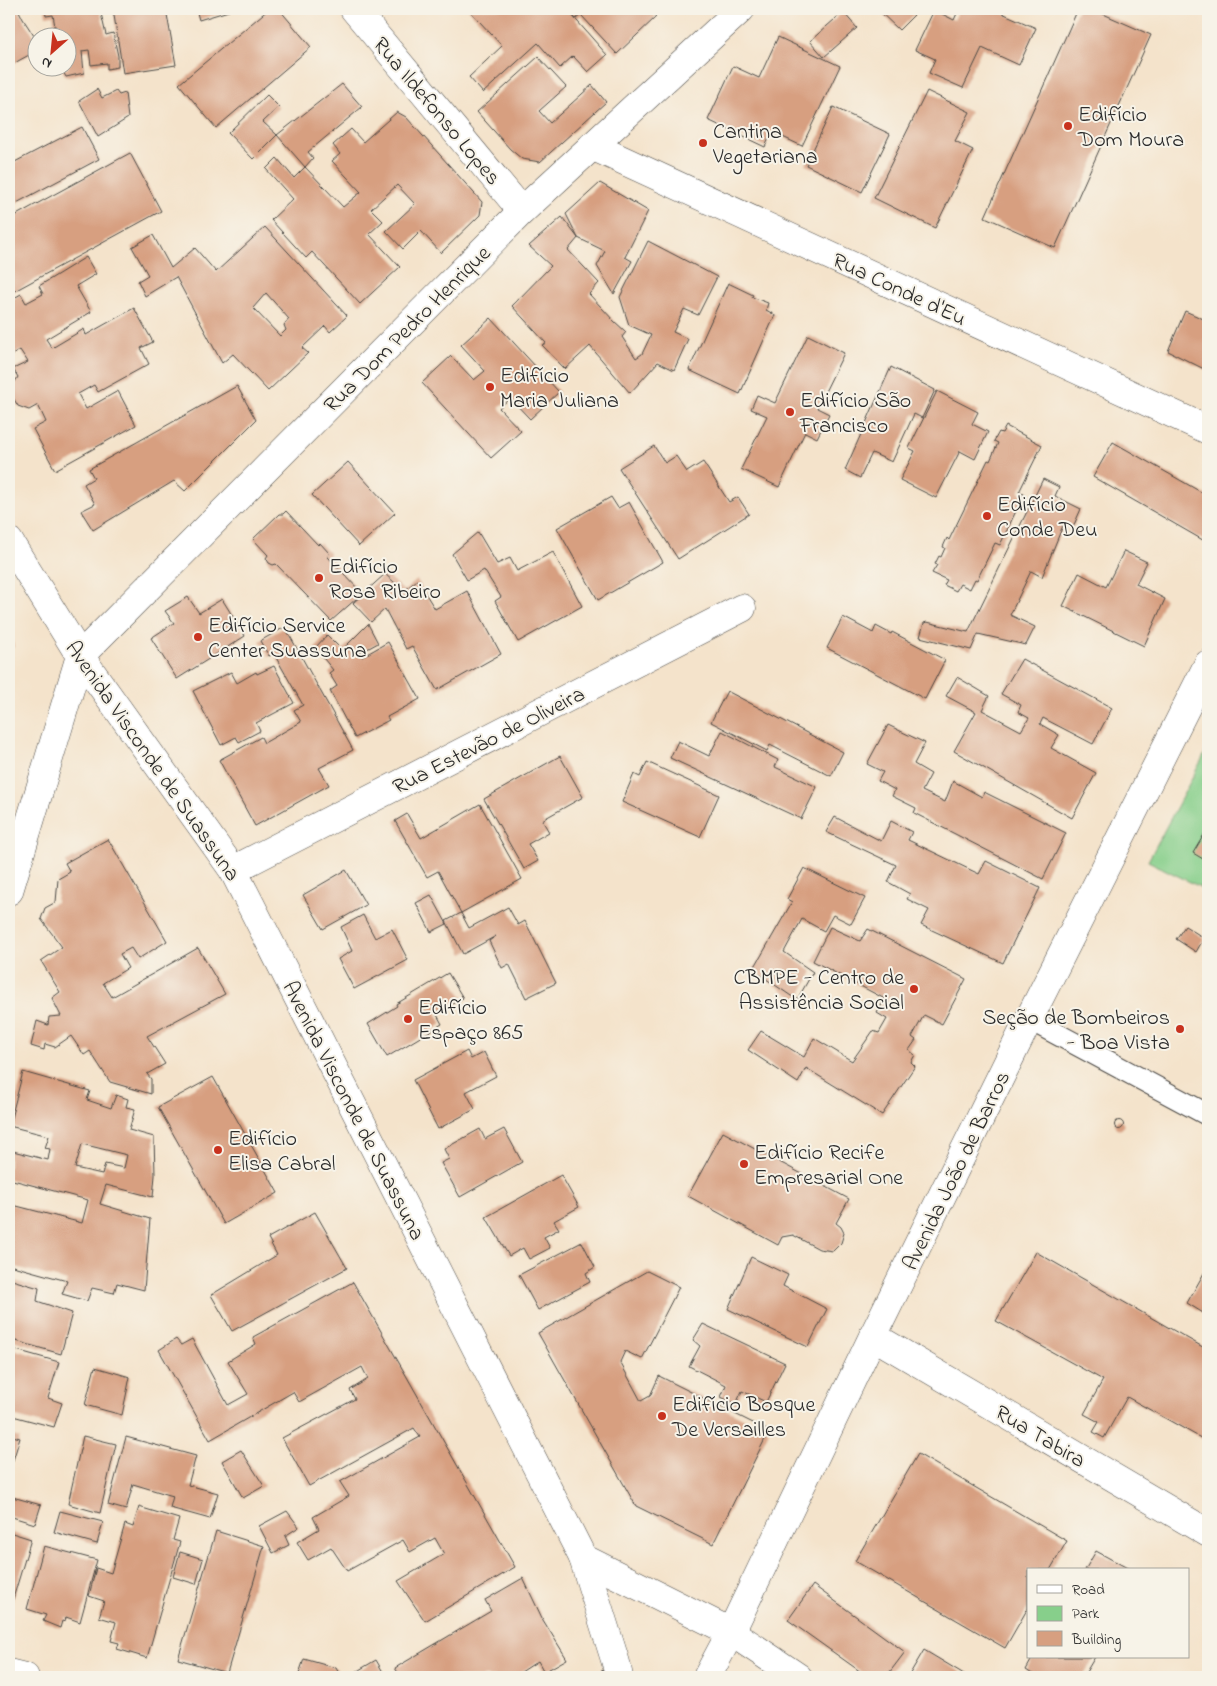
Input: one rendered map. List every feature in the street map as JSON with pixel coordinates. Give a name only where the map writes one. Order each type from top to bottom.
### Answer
[{"type":"street","name":"Rua Ildefonso Lopes","points":[[354,9],[522,211]]},
{"type":"street","name":"Rua Dom Pedro Henrique","points":[[80,656],[522,211],[741,9]]},
{"type":"street","name":"Rua Conde d'Eu","points":[[592,146],[1208,430]]},
{"type":"street","name":"Avenida Visconde de Suassuna","points":[[9,541],[80,656],[233,870],[582,1558],[619,1677]]},
{"type":"street","name":"Rua Estevão de Oliveira","points":[[233,870],[742,608]]},
{"type":"street","points":[[9,891],[80,656]]},
{"type":"street","name":"Avenida João de Barros","points":[[707,1677],[731,1632],[873,1336],[1029,1019],[1208,664]]},
{"type":"street","name":"Rua Tabira","points":[[873,1336],[1208,1534]]},
{"type":"street","points":[[582,1558],[731,1632],[798,1677]]},
{"type":"street","points":[[9,1673],[25,1677]]},
{"type":"lane","points":[[1029,1019],[1208,1115]]},
{"type":"green space","points":[[1208,748],[1208,891],[1148,861]]},
{"type":"building","points":[[9,9],[18,9],[29,28],[28,56],[9,66]]},
{"type":"building","points":[[45,9],[100,9],[106,35],[113,33],[118,56],[118,67],[107,69],[107,63],[91,65],[89,50],[82,51],[84,73],[78,74],[78,28],[55,28],[53,15],[46,16]]},
{"type":"building","points":[[113,9],[166,9],[176,65],[123,73]]},
{"type":"building","points":[[196,9],[235,9],[199,20]]},
{"type":"building","points":[[269,9],[279,9],[311,47],[216,128],[179,84]]},
{"type":"building","points":[[468,9],[531,9],[533,11],[536,9],[648,9],[656,17],[617,54],[581,15],[576,19],[570,13],[607,55],[588,72],[573,56],[560,68],[538,43],[483,93],[469,77],[502,46]]},
{"type":"building","points":[[877,9],[920,9],[899,30]]},
{"type":"building","points":[[959,9],[993,9],[1036,28],[1019,65],[982,48],[963,88],[929,73],[935,59],[915,50],[934,10],[954,20]]},
{"type":"building","name":"Edifício Dom Moura","points":[[1078,9],[1092,9],[1151,35],[1055,248],[985,217]]},
{"type":"building","points":[[843,12],[857,28],[824,57],[810,41]]},
{"type":"building","points":[[778,37],[840,66],[802,146],[772,132],[765,147],[708,120],[733,66],[759,78]]},
{"type":"building","points":[[538,57],[566,87],[539,111],[550,123],[592,85],[606,102],[540,162],[522,159],[510,149],[477,112]]},
{"type":"building","points":[[342,84],[362,107],[308,152],[313,158],[305,167],[277,135]]},
{"type":"building","points":[[97,89],[102,98],[116,91],[119,95],[125,93],[128,118],[98,137],[79,101]]},
{"type":"building","points":[[927,91],[970,112],[955,141],[973,150],[935,228],[874,198]]},
{"type":"building","points":[[267,95],[279,107],[263,122],[277,135],[253,159],[228,133]]},
{"type":"building","points":[[833,107],[890,134],[862,192],[806,165]]},
{"type":"building","points":[[397,112],[406,117],[482,202],[480,215],[441,253],[421,231],[403,249],[386,231],[415,204],[397,185],[371,209],[383,221],[369,234],[400,267],[360,304],[312,252],[306,258],[271,220],[293,199],[266,169],[277,158],[294,178],[305,167],[343,207],[361,192],[332,161],[340,154],[333,145],[351,129],[363,142]]},
{"type":"building","points":[[82,127],[99,159],[9,207],[9,165]]},
{"type":"building","points":[[130,153],[161,211],[9,294],[9,219]]},
{"type":"building","points":[[600,183],[648,211],[625,257],[632,261],[614,294],[597,266],[605,251],[578,238],[566,214]]},
{"type":"building","points":[[562,217],[578,238],[568,250],[599,283],[589,294],[626,332],[622,337],[636,358],[642,354],[651,335],[629,325],[620,297],[648,241],[717,277],[698,315],[684,309],[673,332],[688,339],[674,370],[658,362],[630,393],[590,346],[565,369],[542,345],[546,343],[512,306],[551,266],[529,246]]},
{"type":"building","points":[[265,227],[347,316],[330,332],[325,326],[302,348],[308,353],[268,391],[233,354],[222,363],[176,277],[145,296],[138,281],[148,275],[132,247],[153,235],[171,268],[195,248],[216,272]],"holes":[[[266,293],[289,319],[284,325],[286,330],[280,336],[253,308]]]},
{"type":"building","points":[[86,257],[96,274],[76,286],[91,312],[46,339],[52,348],[84,329],[86,335],[134,308],[153,342],[141,348],[149,364],[98,392],[94,385],[78,394],[86,409],[118,391],[136,425],[55,470],[33,429],[46,422],[38,405],[29,410],[18,406],[9,391],[18,377],[13,369],[28,362],[20,350],[9,357],[9,301],[21,294],[26,303],[43,294],[39,286]]},
{"type":"building","points":[[728,283],[753,295],[752,297],[768,303],[766,310],[775,315],[740,394],[689,370]]},
{"type":"building","points":[[1185,311],[1208,321],[1208,371],[1168,351]]},
{"type":"building","name":"Edifício Maria Juliana","points":[[491,318],[559,392],[530,419],[510,398],[499,408],[521,431],[491,458],[422,383],[451,356],[474,380],[485,371],[461,345]]},
{"type":"building","name":"Edifício São Francisco","points":[[808,335],[844,353],[817,408],[829,414],[817,438],[805,432],[779,487],[741,469],[767,416],[751,409],[757,395],[775,403]]},
{"type":"building","points":[[891,367],[935,390],[922,418],[914,414],[892,462],[872,453],[860,478],[845,470]]},
{"type":"building","points":[[237,386],[256,420],[185,491],[174,481],[93,530],[81,511],[95,504],[84,484],[94,478],[89,469]]},
{"type":"building","points":[[937,391],[978,412],[972,424],[988,432],[975,459],[960,451],[936,498],[900,480],[915,451],[909,448]]},
{"type":"building","name":"Edifício Conde Deu","points":[[1006,426],[1042,445],[1019,492],[1024,494],[1000,545],[995,543],[977,580],[975,579],[970,589],[960,584],[956,591],[944,585],[947,580],[932,573],[937,565],[935,564],[939,556],[941,557],[945,548],[943,547],[947,538],[949,540],[988,460],[990,461],[998,443],[994,441],[999,432],[1002,433]]},
{"type":"building","points":[[1113,442],[1208,496],[1208,543],[1093,477]]},
{"type":"building","points":[[654,446],[665,463],[676,456],[687,472],[703,462],[729,502],[738,497],[749,514],[678,559],[619,468]]},
{"type":"building","points":[[348,462],[395,513],[359,546],[312,495]]},
{"type":"building","points":[[1043,479],[1059,487],[1055,496],[1081,509],[1073,527],[1064,523],[1042,577],[1031,571],[1010,615],[1035,627],[1026,645],[978,634],[971,650],[920,637],[924,623],[927,622],[968,632]]},
{"type":"building","points":[[611,497],[618,508],[629,502],[663,562],[598,600],[557,528]]},
{"type":"building","name":"Edifício Rosa Ribeiro","points":[[286,511],[318,545],[320,543],[329,553],[328,557],[360,591],[357,594],[357,598],[331,621],[276,564],[269,563],[266,558],[268,555],[253,539],[279,514],[283,514]]},
{"type":"building","points":[[478,532],[497,564],[510,558],[517,571],[553,552],[582,606],[518,642],[495,601],[501,597],[484,570],[467,580],[452,554]]},
{"type":"building","points":[[1124,551],[1147,562],[1136,584],[1165,599],[1144,646],[1063,606],[1079,573],[1106,587]]},
{"type":"building","points":[[385,574],[404,591],[417,580],[435,609],[467,591],[501,654],[437,690],[412,646],[406,649],[385,609],[371,622],[353,603]]},
{"type":"building","name":"Edifício Service Center Suassuna","points":[[188,597],[199,613],[222,599],[245,636],[177,679],[151,638],[174,623],[165,611]]},
{"type":"building","points":[[843,617],[873,633],[876,626],[891,634],[892,632],[945,660],[925,699],[827,648]]},
{"type":"building","points":[[368,624],[378,643],[360,653],[362,657],[388,642],[420,699],[387,717],[389,720],[355,738],[330,691],[337,686],[329,673],[333,670],[315,648],[327,635],[342,650]]},
{"type":"building","points":[[9,627],[14,647],[9,649]]},
{"type":"building","points":[[285,627],[353,750],[319,768],[329,785],[255,826],[219,760],[261,737],[264,743],[301,722],[294,710],[303,705],[274,654],[269,656],[260,641]]},
{"type":"building","points":[[1022,659],[1112,708],[1093,744],[1043,718],[1040,724],[1059,735],[1051,748],[1096,773],[1072,818],[954,751],[976,712],[946,696],[957,677],[989,696],[982,710],[1021,731],[1029,718],[1018,712],[1021,705],[1001,694]]},
{"type":"building","points":[[274,666],[294,703],[256,723],[260,731],[239,742],[236,737],[221,745],[193,691],[231,672],[237,683],[256,672],[257,674]]},
{"type":"building","points":[[727,691],[843,752],[831,776],[770,745],[767,751],[711,722]]},
{"type":"building","points":[[888,725],[925,743],[914,764],[931,774],[922,791],[945,802],[953,781],[982,797],[984,792],[1066,833],[1043,879],[914,813],[916,808],[892,796],[895,790],[878,781],[883,772],[867,764]]},
{"type":"building","points":[[722,731],[778,760],[775,767],[817,787],[801,819],[670,758],[678,741],[709,756]]},
{"type":"building","points":[[560,756],[583,797],[542,820],[549,832],[528,844],[538,861],[524,869],[484,799]]},
{"type":"building","points":[[647,762],[719,795],[700,837],[622,802],[634,774],[640,777]]},
{"type":"building","points":[[480,804],[522,879],[461,913],[438,871],[427,877],[395,821],[407,814],[421,838]]},
{"type":"building","points":[[835,817],[881,841],[891,821],[912,832],[908,840],[979,874],[986,861],[1040,888],[1003,963],[921,925],[929,910],[907,899],[910,894],[888,882],[896,865],[826,832]]},
{"type":"building","points":[[1208,828],[1208,862],[1193,853]]},
{"type":"building","points":[[108,839],[167,941],[138,959],[131,948],[120,954],[128,968],[103,983],[112,997],[198,948],[225,994],[147,1036],[165,1064],[147,1074],[151,1079],[151,1094],[110,1082],[90,1051],[84,1055],[71,1036],[55,1047],[45,1044],[44,1050],[31,1046],[37,1021],[48,1025],[49,1017],[61,1016],[52,998],[60,992],[41,961],[62,947],[41,919],[45,908],[56,902],[58,879],[70,872],[65,863]]},
{"type":"building","points":[[804,868],[865,898],[851,924],[833,915],[824,931],[802,919],[784,952],[813,972],[797,1000],[753,970],[792,902],[787,899]]},
{"type":"building","points":[[346,870],[366,905],[323,929],[303,895]]},
{"type":"building","points":[[431,895],[447,924],[431,932],[416,903]]},
{"type":"building","points":[[508,907],[518,925],[525,921],[556,983],[526,998],[509,964],[502,968],[489,941],[496,936],[463,954],[446,921],[461,913],[469,928]]},
{"type":"building","points":[[363,915],[375,938],[392,929],[408,960],[354,989],[338,959],[352,951],[341,927]]},
{"type":"building","points":[[1185,926],[1204,938],[1196,952],[1176,939]]},
{"type":"building","points":[[830,927],[860,941],[868,929],[966,979],[942,1024],[924,1015],[912,1037],[916,1040],[909,1050],[915,1055],[911,1062],[915,1066],[882,1115],[806,1068],[798,1083],[748,1050],[761,1031],[804,1057],[814,1038],[852,1061],[873,1031],[879,1033],[887,1019],[877,1013],[885,999],[813,961]]},
{"type":"building","name":"Edifício Espaço 865","points":[[448,973],[463,998],[436,1013],[442,1024],[387,1057],[368,1024],[397,1006],[396,1004]]},
{"type":"building","points":[[467,1051],[471,1059],[484,1052],[496,1076],[466,1092],[475,1109],[438,1129],[413,1080]]},
{"type":"building","points":[[23,1072],[90,1091],[87,1100],[111,1108],[116,1095],[128,1099],[126,1107],[135,1109],[129,1130],[154,1137],[155,1175],[153,1197],[106,1185],[100,1204],[150,1219],[144,1290],[117,1283],[114,1293],[92,1288],[87,1301],[62,1294],[67,1281],[9,1265],[9,1204],[82,1223],[88,1200],[9,1179],[9,1150],[48,1160],[50,1149],[45,1148],[49,1136],[9,1126]],"holes":[[[82,1144],[127,1155],[124,1168],[105,1164],[102,1174],[75,1168]]]},
{"type":"building","name":"Edifício Elisa Cabral","points":[[213,1077],[278,1193],[224,1224],[158,1107]]},
{"type":"building","points":[[1119,1121],[1123,1125],[1119,1129],[1115,1125]]},
{"type":"building","points":[[480,1129],[485,1139],[504,1129],[522,1162],[460,1197],[441,1163],[449,1159],[444,1149]]},
{"type":"building","name":"Edifício Recife Empresarial One","points":[[723,1132],[849,1199],[836,1223],[844,1233],[841,1243],[833,1251],[819,1249],[793,1235],[782,1237],[778,1245],[688,1196]]},
{"type":"building","points":[[561,1175],[579,1207],[554,1221],[559,1229],[544,1237],[550,1248],[529,1259],[523,1248],[509,1256],[486,1217]]},
{"type":"building","points":[[315,1212],[347,1268],[232,1331],[211,1295],[277,1255],[268,1238]]},
{"type":"building","points":[[582,1242],[595,1267],[586,1273],[590,1282],[538,1310],[519,1275]]},
{"type":"building","points":[[1036,1252],[1208,1350],[1208,1442],[1127,1397],[1104,1438],[1093,1432],[1099,1422],[1084,1414],[1103,1380],[996,1321]]},
{"type":"building","points":[[751,1257],[788,1275],[783,1286],[827,1309],[808,1347],[728,1309]]},
{"type":"building","points":[[1208,1266],[1208,1316],[1187,1303]]},
{"type":"building","name":"Edifício Bosque De Versailles","points":[[647,1271],[679,1287],[642,1359],[625,1351],[620,1362],[641,1401],[650,1396],[659,1376],[769,1431],[713,1544],[636,1506],[538,1333]]},
{"type":"building","points":[[12,1280],[39,1288],[37,1301],[72,1313],[61,1354],[9,1339],[9,1290]]},
{"type":"building","points":[[353,1282],[515,1567],[425,1621],[398,1581],[444,1554],[435,1538],[410,1552],[403,1540],[347,1571],[331,1547],[308,1560],[297,1542],[319,1529],[313,1517],[349,1496],[340,1482],[420,1437],[414,1428],[309,1486],[282,1438],[355,1399],[350,1390],[368,1379],[362,1367],[299,1402],[293,1392],[210,1440],[159,1350],[176,1339],[181,1345],[192,1339],[228,1405],[248,1394],[228,1361],[256,1344],[253,1337]]},
{"type":"building","points":[[703,1324],[785,1363],[766,1402],[742,1391],[736,1404],[721,1397],[726,1385],[689,1366],[700,1346],[693,1340]]},
{"type":"building","points":[[9,1348],[59,1362],[48,1398],[62,1403],[54,1427],[9,1415]]},
{"type":"building","points":[[95,1367],[130,1377],[122,1415],[85,1405]]},
{"type":"building","points":[[9,1435],[20,1438],[9,1473]]},
{"type":"building","points":[[83,1436],[116,1444],[100,1513],[68,1504]]},
{"type":"building","points":[[126,1437],[196,1456],[188,1485],[218,1493],[210,1519],[170,1508],[173,1496],[133,1484],[126,1510],[108,1505]]},
{"type":"building","points":[[241,1450],[264,1486],[243,1498],[222,1461]]},
{"type":"building","points":[[918,1454],[1067,1541],[1051,1568],[1027,1568],[1027,1610],[1005,1648],[855,1561]]},
{"type":"building","points":[[9,1496],[41,1505],[35,1524],[9,1516]]},
{"type":"building","points":[[139,1507],[179,1519],[173,1540],[180,1542],[147,1658],[117,1649],[119,1643],[111,1641],[116,1622],[99,1617],[104,1601],[89,1596],[96,1568],[111,1573],[125,1524],[133,1527]]},
{"type":"building","points":[[60,1511],[103,1522],[97,1544],[54,1532]]},
{"type":"building","points":[[287,1511],[299,1527],[285,1536],[289,1545],[273,1553],[259,1526]]},
{"type":"building","points":[[216,1531],[264,1546],[227,1673],[178,1659]]},
{"type":"building","points":[[9,1532],[31,1539],[9,1612]]},
{"type":"building","points":[[44,1546],[97,1560],[80,1622],[66,1617],[65,1622],[62,1621],[60,1628],[43,1621],[46,1615],[27,1609]]},
{"type":"building","points":[[1096,1551],[1127,1568],[1086,1568]]},
{"type":"building","points":[[180,1552],[203,1559],[196,1584],[173,1577]]},
{"type":"building","points":[[523,1578],[543,1620],[567,1659],[544,1672],[538,1661],[516,1677],[401,1677],[395,1668],[491,1611],[485,1600]]},
{"type":"building","points":[[813,1585],[905,1652],[886,1677],[868,1677],[788,1620]]},
{"type":"building","points":[[924,1650],[969,1677],[908,1677]]},
{"type":"building","points":[[1032,1658],[1094,1658],[1083,1677],[1037,1677],[1026,1670]]},
{"type":"building","points":[[304,1659],[336,1668],[341,1677],[298,1677]]},
{"type":"building","points":[[376,1660],[386,1677],[347,1677]]},
{"type":"building","points":[[1208,1664],[1208,1677],[1201,1677]]},
{"type":"building","points":[[615,1665],[617,1677],[588,1677]]},
{"type":"place","name":"Edifício Dom Moura","points":[[1068,126]]},
{"type":"place","name":"Cantina Vegetariana","points":[[703,143]]},
{"type":"place","name":"Edifício Maria Juliana","points":[[490,387]]},
{"type":"place","name":"Edifício São Francisco","points":[[790,412]]},
{"type":"place","name":"Edifício Conde Deu","points":[[987,516]]},
{"type":"place","name":"Edifício Rosa Ribeiro","points":[[319,578]]},
{"type":"place","name":"Edifício Service Center Suassuna","points":[[198,637]]},
{"type":"place","name":"CBMPE - Centro de Assistência Social","points":[[914,989]]},
{"type":"place","name":"Edifício Espaço 865","points":[[408,1019]]},
{"type":"place","name":"Seção de Bombeiros - Boa Vista","points":[[1180,1029]]},
{"type":"place","name":"Edifício Elisa Cabral","points":[[218,1150]]},
{"type":"place","name":"Edifício Recife Empresarial One","points":[[744,1164]]},
{"type":"place","name":"Edifício Bosque De Versailles","points":[[662,1416]]}]
